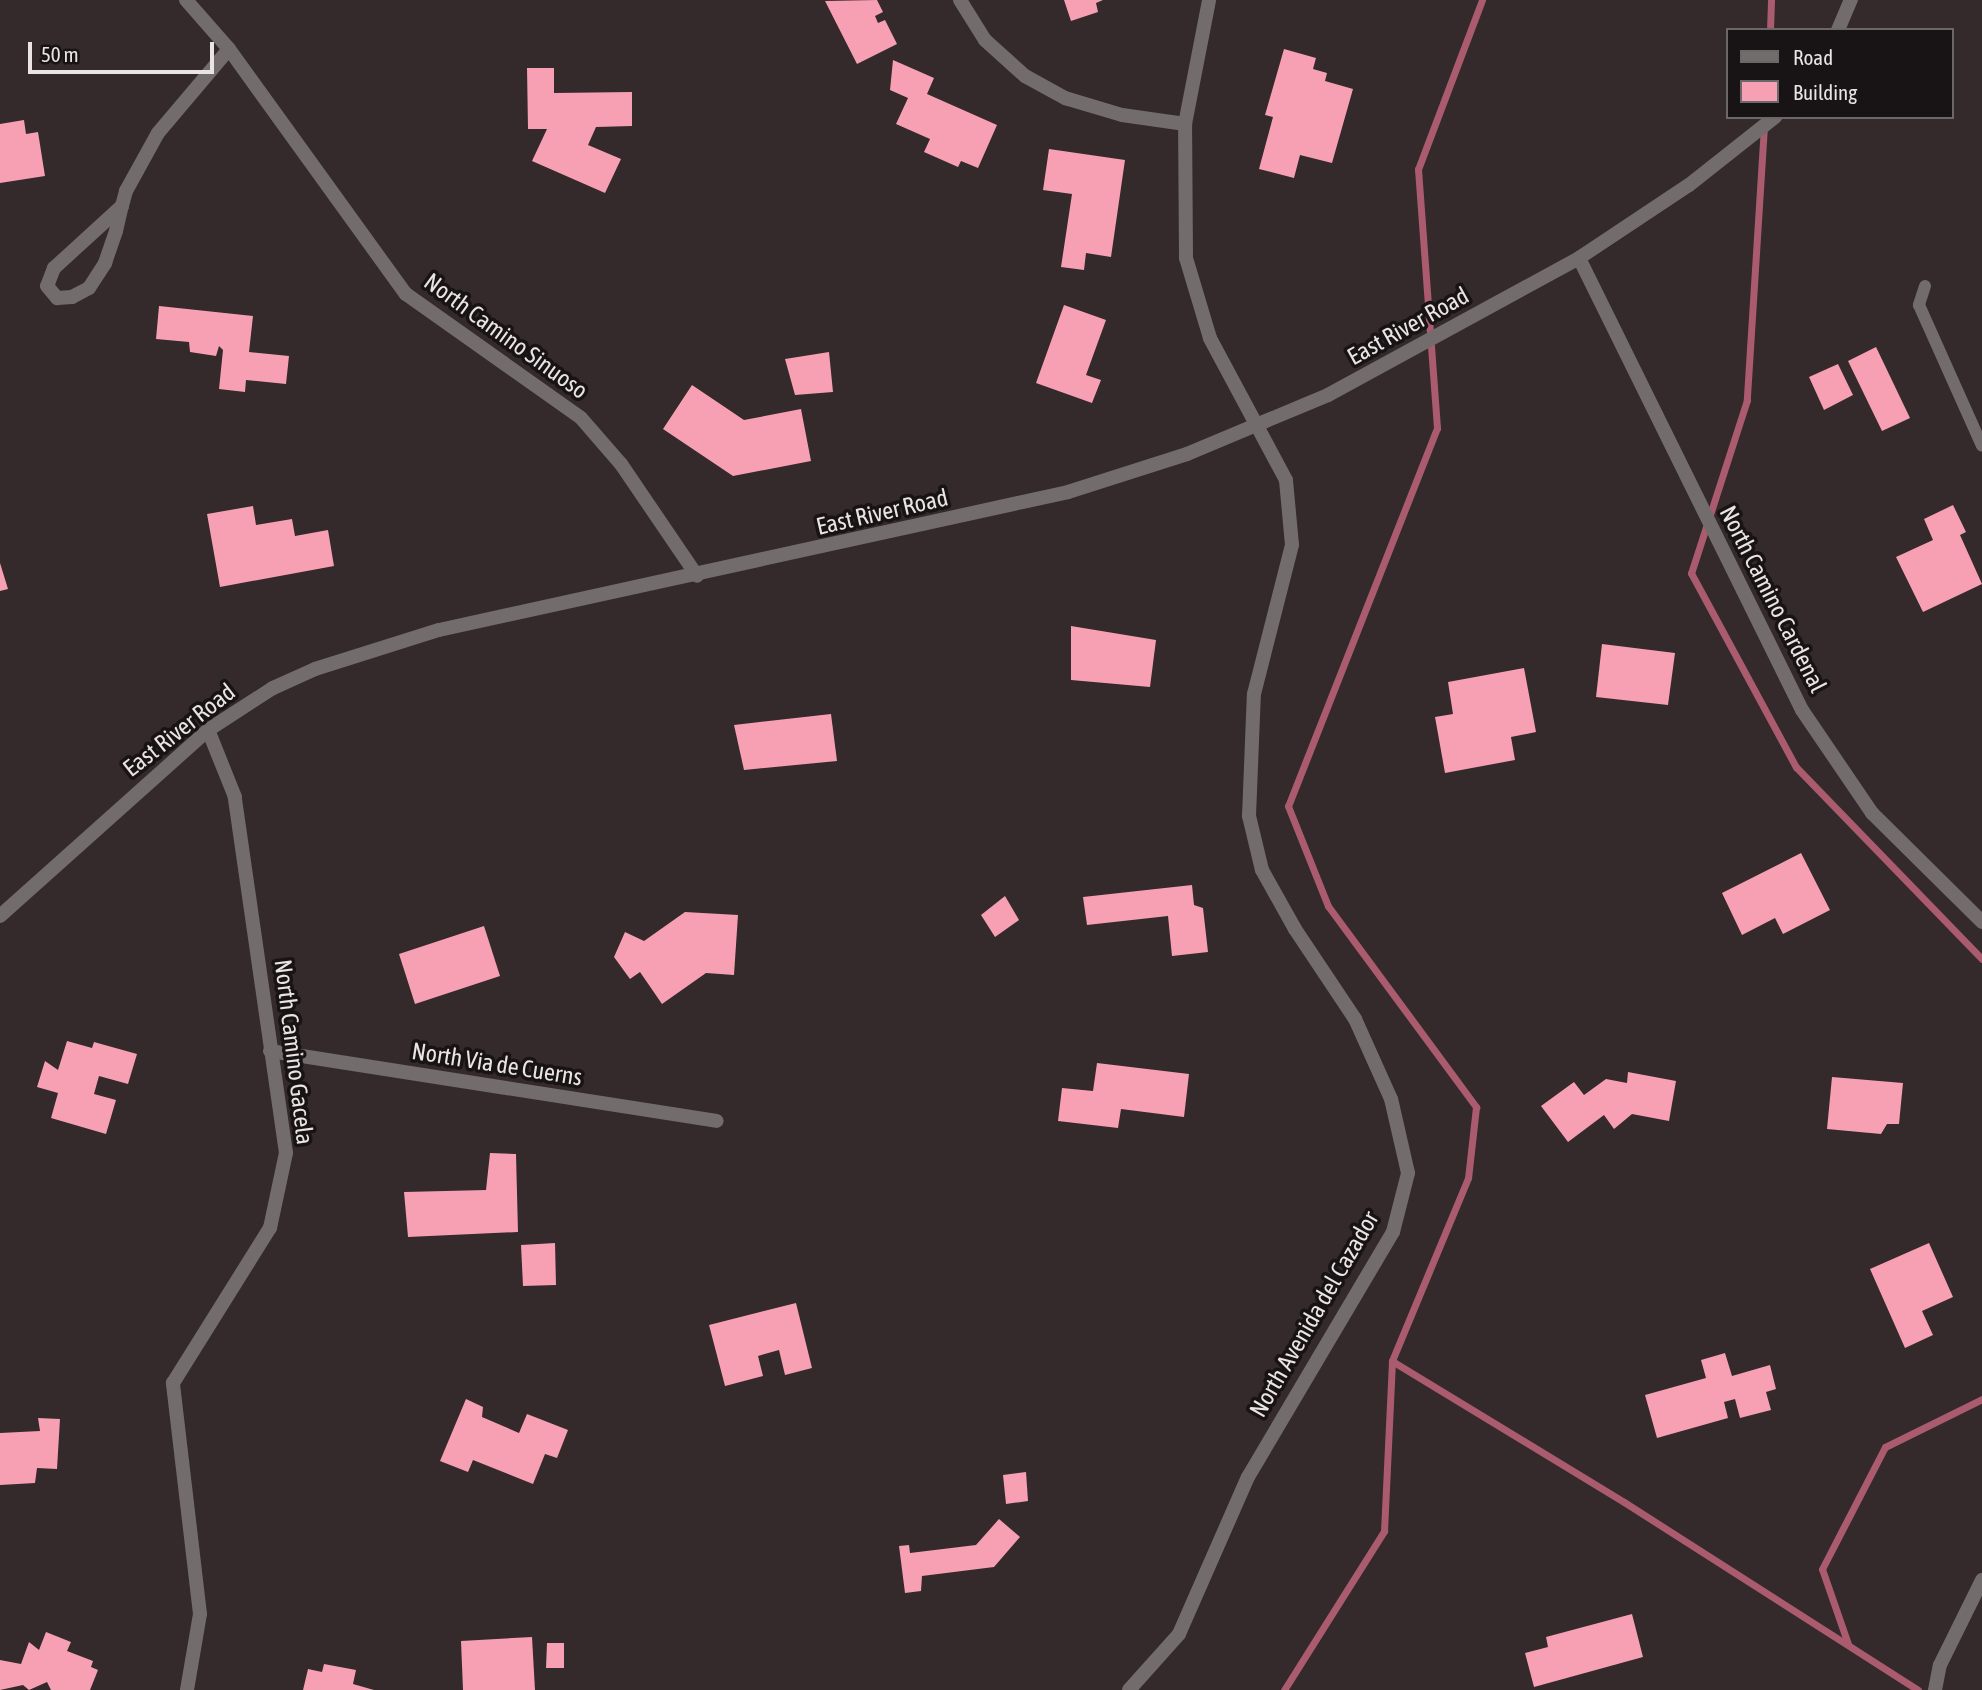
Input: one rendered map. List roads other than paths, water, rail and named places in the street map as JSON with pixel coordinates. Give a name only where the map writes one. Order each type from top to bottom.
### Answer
[{"type":"street","name":"North Camino Sinuoso","points":[[186,0],[229,50],[406,294],[581,418],[621,464],[697,576]]},
{"type":"street","points":[[960,0],[985,40],[1025,76],[1065,98],[1099,108],[1185,124]]},
{"type":"street","name":"North Avenida del Cazador","points":[[1129,1690],[1179,1634],[1248,1477],[1393,1232],[1408,1173],[1387,1089],[1355,1018],[1295,929],[1262,870],[1249,816],[1254,694],[1292,545],[1286,480],[1255,427],[1195,300],[1185,246],[1185,124],[1209,0]]},
{"type":"street","points":[[1839,28],[1852,0]]},
{"type":"street","points":[[122,206],[54,268],[47,286],[57,298],[72,297],[89,288],[104,263],[122,206],[126,191],[158,133],[229,50]]},
{"type":"street","name":"East River Road","points":[[0,916],[208,730],[272,688],[314,668],[439,630],[697,576],[1068,492],[1255,427],[1328,395],[1579,258],[1689,184],[1771,119]]},
{"type":"street","name":"North Camino Cardenal","points":[[1579,258],[1802,710],[1872,813],[1982,922]]},
{"type":"street","name":"North Camino Gacela","points":[[187,1690],[200,1614],[173,1383],[270,1228],[286,1153],[235,797],[208,730]]},
{"type":"street","name":"North Via de Cuerns","points":[[271,1051],[716,1121]]},
{"type":"street","points":[[1935,1690],[1940,1665],[1982,1580]]},
{"type":"lane","points":[[1924,286],[1919,305],[1982,446]]},
{"type":"waterway","points":[[1482,0],[1418,169],[1437,428],[1288,806],[1328,906],[1476,1107],[1468,1178],[1392,1361],[1624,1502],[1918,1690]]},
{"type":"waterway","points":[[1770,28],[1771,0]]},
{"type":"waterway","points":[[1764,126],[1747,400],[1691,573],[1796,767],[1982,959]]},
{"type":"waterway","points":[[1284,1690],[1384,1531],[1392,1361]]},
{"type":"waterway","points":[[1848,1644],[1822,1569],[1885,1447],[1982,1399]]}]
